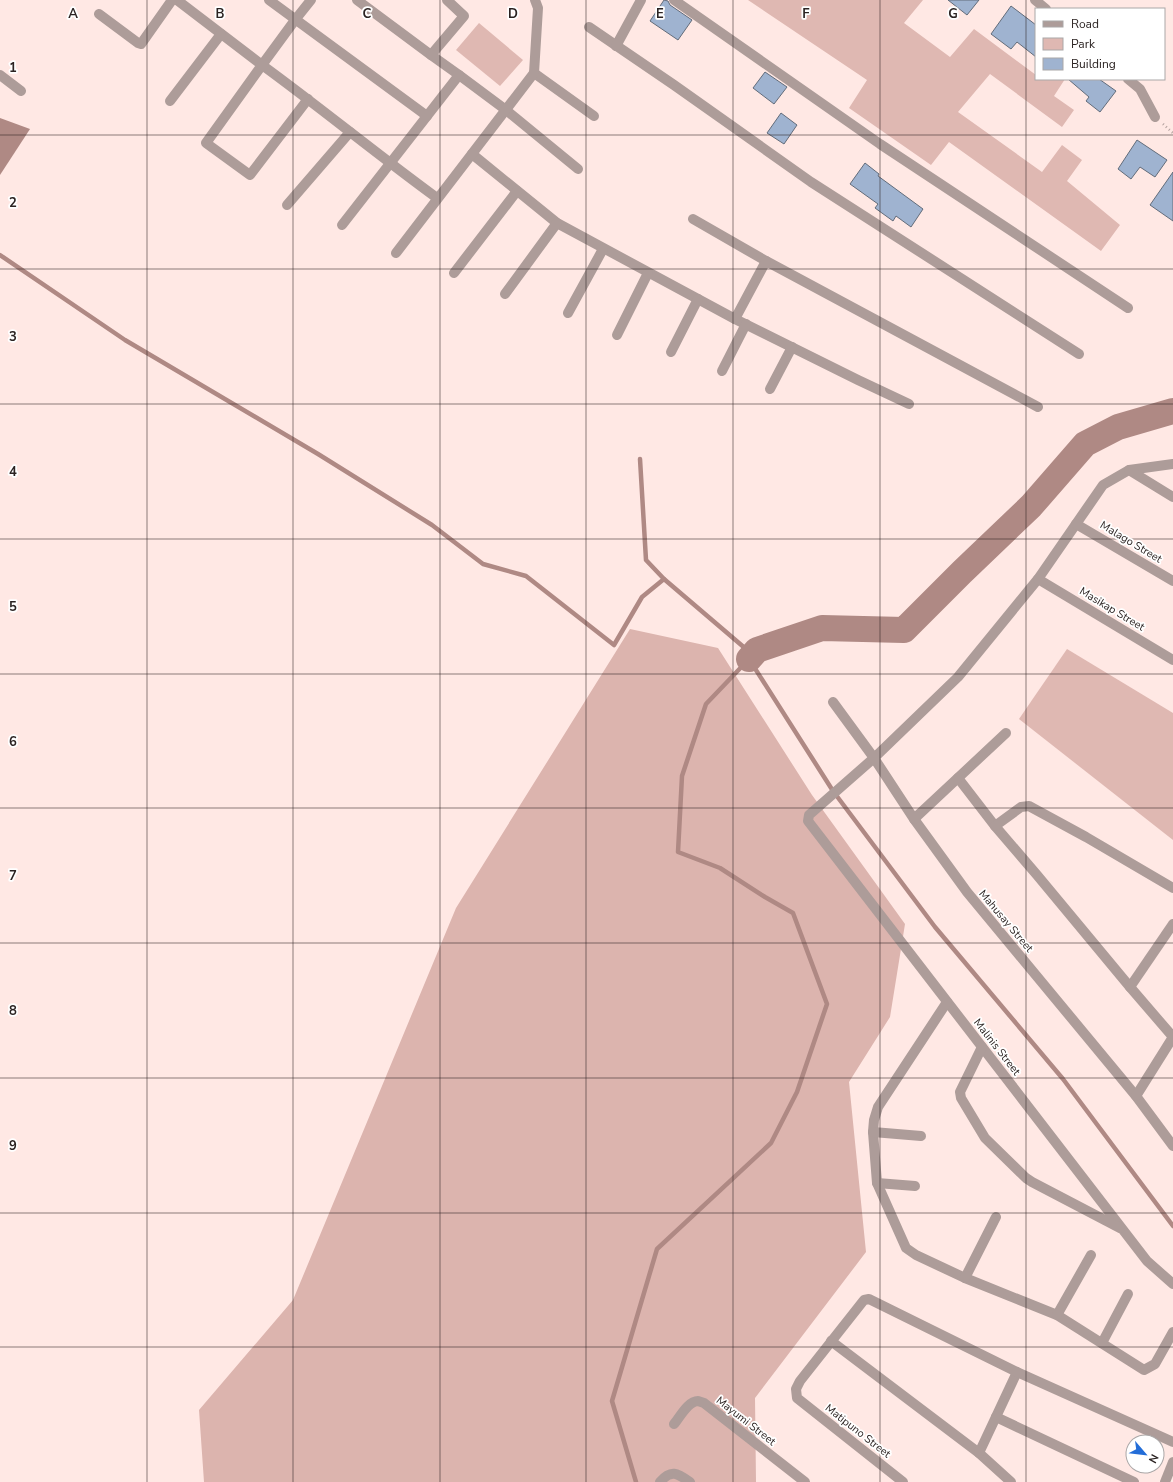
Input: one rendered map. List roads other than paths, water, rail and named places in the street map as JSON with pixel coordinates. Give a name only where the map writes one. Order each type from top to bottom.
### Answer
[{"type":"street","points":[[99,14],[138,44],[141,44],[172,0]]},
{"type":"street","points":[[177,0],[308,99],[390,164],[437,198]]},
{"type":"street","points":[[269,0],[427,116]]},
{"type":"street","points":[[308,99],[250,175],[206,143],[311,0]]},
{"type":"street","points":[[357,0],[506,110],[578,169]]},
{"type":"street","points":[[431,55],[464,16],[447,0]]},
{"type":"street","points":[[396,253],[534,73],[538,8],[535,0]]},
{"type":"street","points":[[616,46],[641,0]]},
{"type":"street","points":[[674,0],[880,144],[1128,308]]},
{"type":"street","points":[[1035,0],[1045,8]]},
{"type":"street","points":[[589,27],[811,182],[1080,354]]},
{"type":"street","points":[[170,101],[221,34]]},
{"type":"street","points":[[534,73],[594,116]]},
{"type":"street","points":[[0,75],[21,90]]},
{"type":"street","points":[[342,225],[459,76]]},
{"type":"street","points":[[1129,80],[1140,89],[1155,117]]},
{"type":"street","points":[[287,205],[350,132]]},
{"type":"street","points":[[472,154],[557,223],[735,319],[910,404]]},
{"type":"street","points":[[454,273],[517,191]]},
{"type":"street","points":[[693,219],[766,261],[1038,407]]},
{"type":"street","points":[[505,294],[557,223]]},
{"type":"street","points":[[568,313],[603,249]]},
{"type":"street","points":[[735,319],[766,261]]},
{"type":"street","points":[[617,335],[648,273]]},
{"type":"street","points":[[671,352],[698,299]]},
{"type":"street","points":[[722,371],[746,324]]},
{"type":"street","points":[[770,389],[792,347]]},
{"type":"street","points":[[874,758],[958,677],[1038,579],[1103,485],[1129,470],[1173,464]]},
{"type":"street","points":[[1129,470],[1173,497]]},
{"type":"street","name":"Malago Street","points":[[1076,524],[1173,581]]},
{"type":"street","name":"Masikap Street","points":[[1038,579],[1173,660]]},
{"type":"street","name":"Mahusay Street","points":[[833,702],[874,758],[914,820],[967,892],[1136,1096],[1173,1146]]},
{"type":"street","points":[[914,820],[1006,733]]},
{"type":"street","name":"Malinis Street","points":[[874,758],[809,815],[808,821],[1147,1261],[1173,1284]]},
{"type":"street","points":[[958,778],[995,826],[1173,1037],[1136,1096]]},
{"type":"street","points":[[995,826],[1021,807],[1029,806],[1086,837],[1173,888]]},
{"type":"street","points":[[1130,987],[1173,924]]},
{"type":"street","points":[[947,1002],[878,1108],[874,1120],[873,1132],[877,1183],[906,1248],[916,1255],[965,1278],[1057,1315],[1144,1370],[1155,1364],[1173,1332]]},
{"type":"street","points":[[982,1047],[960,1092],[961,1098],[985,1138],[1032,1182],[1122,1229]]},
{"type":"street","points":[[873,1132],[921,1136]]},
{"type":"street","points":[[877,1183],[914,1186]]},
{"type":"street","points":[[965,1278],[996,1217]]},
{"type":"street","points":[[1057,1315],[1091,1255]]},
{"type":"street","points":[[1102,1343],[1128,1294]]},
{"type":"street","points":[[1011,1482],[979,1453],[831,1341],[864,1300],[869,1299],[1017,1372],[1173,1442]]},
{"type":"street","name":"Matipuno Street","points":[[831,1341],[800,1381],[796,1389],[797,1398],[903,1482]]},
{"type":"street","points":[[979,1453],[1017,1372]]},
{"type":"street","name":"Mayumi Street","points":[[674,1424],[692,1403],[698,1401],[704,1403],[805,1482]]},
{"type":"street","points":[[996,1417],[1134,1482]]},
{"type":"street","points":[[1165,1482],[1173,1462]]},
{"type":"street","points":[[660,1482],[668,1474],[675,1474],[690,1482]]},
{"type":"waterway","points":[[0,255],[125,340],[318,454],[432,525],[483,564],[526,576],[614,645],[642,597],[664,579],[753,655]]},
{"type":"waterway","points":[[749,659],[757,650],[822,628],[904,630],[1031,506],[1085,444],[1118,427],[1173,411]]},
{"type":"waterway","points":[[640,459],[646,560],[664,579]]},
{"type":"waterway","points":[[636,1482],[612,1401],[657,1249],[771,1143],[797,1092],[827,1004],[793,913],[720,868],[678,852],[682,776],[706,704],[749,659],[833,791],[935,927],[1063,1079],[1173,1226]]}]
